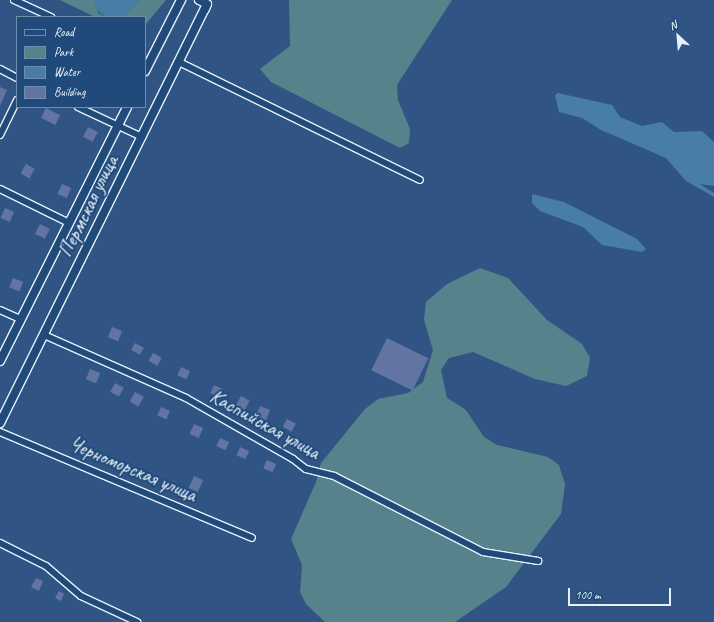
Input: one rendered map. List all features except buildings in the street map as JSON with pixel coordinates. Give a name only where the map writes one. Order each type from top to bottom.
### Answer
[{"type":"street","points":[[14,0],[49,16]]},
{"type":"street","points":[[146,69],[181,0]]},
{"type":"street","name":"Пермская улица","points":[[0,423],[207,4],[199,0]]},
{"type":"street","points":[[179,62],[420,180]]},
{"type":"street","points":[[0,69],[16,77]]},
{"type":"street","points":[[0,135],[16,102]]},
{"type":"street","points":[[80,108],[142,137]]},
{"type":"street","points":[[0,361],[127,108]]},
{"type":"street","points":[[0,189],[69,223]]},
{"type":"street","points":[[0,310],[20,320]]},
{"type":"street","name":"Каспийская улица","points":[[44,335],[186,398],[294,459],[306,469],[334,476],[483,552],[538,561]]},
{"type":"street","name":"Черноморская улица","points":[[0,432],[252,538]]},
{"type":"street","points":[[0,543],[46,566],[81,596],[137,622]]},
{"type":"green space","points":[[60,0],[95,0],[98,13],[104,16],[93,16]]},
{"type":"green space","points":[[139,0],[166,0],[146,24],[146,16],[124,16]]},
{"type":"green space","points":[[289,0],[452,0],[397,85],[398,100],[410,129],[409,143],[400,148],[271,82],[260,69],[290,46]]},
{"type":"green space","points":[[480,268],[508,278],[547,320],[582,344],[590,358],[587,376],[566,386],[535,379],[473,352],[449,358],[441,370],[447,398],[466,410],[484,437],[497,445],[548,457],[559,465],[565,484],[561,514],[506,587],[455,622],[325,622],[306,604],[300,592],[302,565],[291,539],[316,482],[321,463],[365,409],[378,399],[408,393],[423,382],[433,350],[424,320],[426,302],[447,284]]},
{"type":"water","points":[[95,0],[139,0],[124,16],[105,16],[95,9]]},
{"type":"water","points":[[558,93],[612,105],[620,117],[642,126],[662,122],[674,132],[702,131],[714,142],[714,186],[700,184],[714,193],[714,197],[686,181],[666,158],[601,130],[582,118],[559,112],[555,95]]},
{"type":"water","points":[[532,194],[564,202],[637,239],[646,249],[642,252],[602,245],[583,227],[540,211],[532,203]]}]
